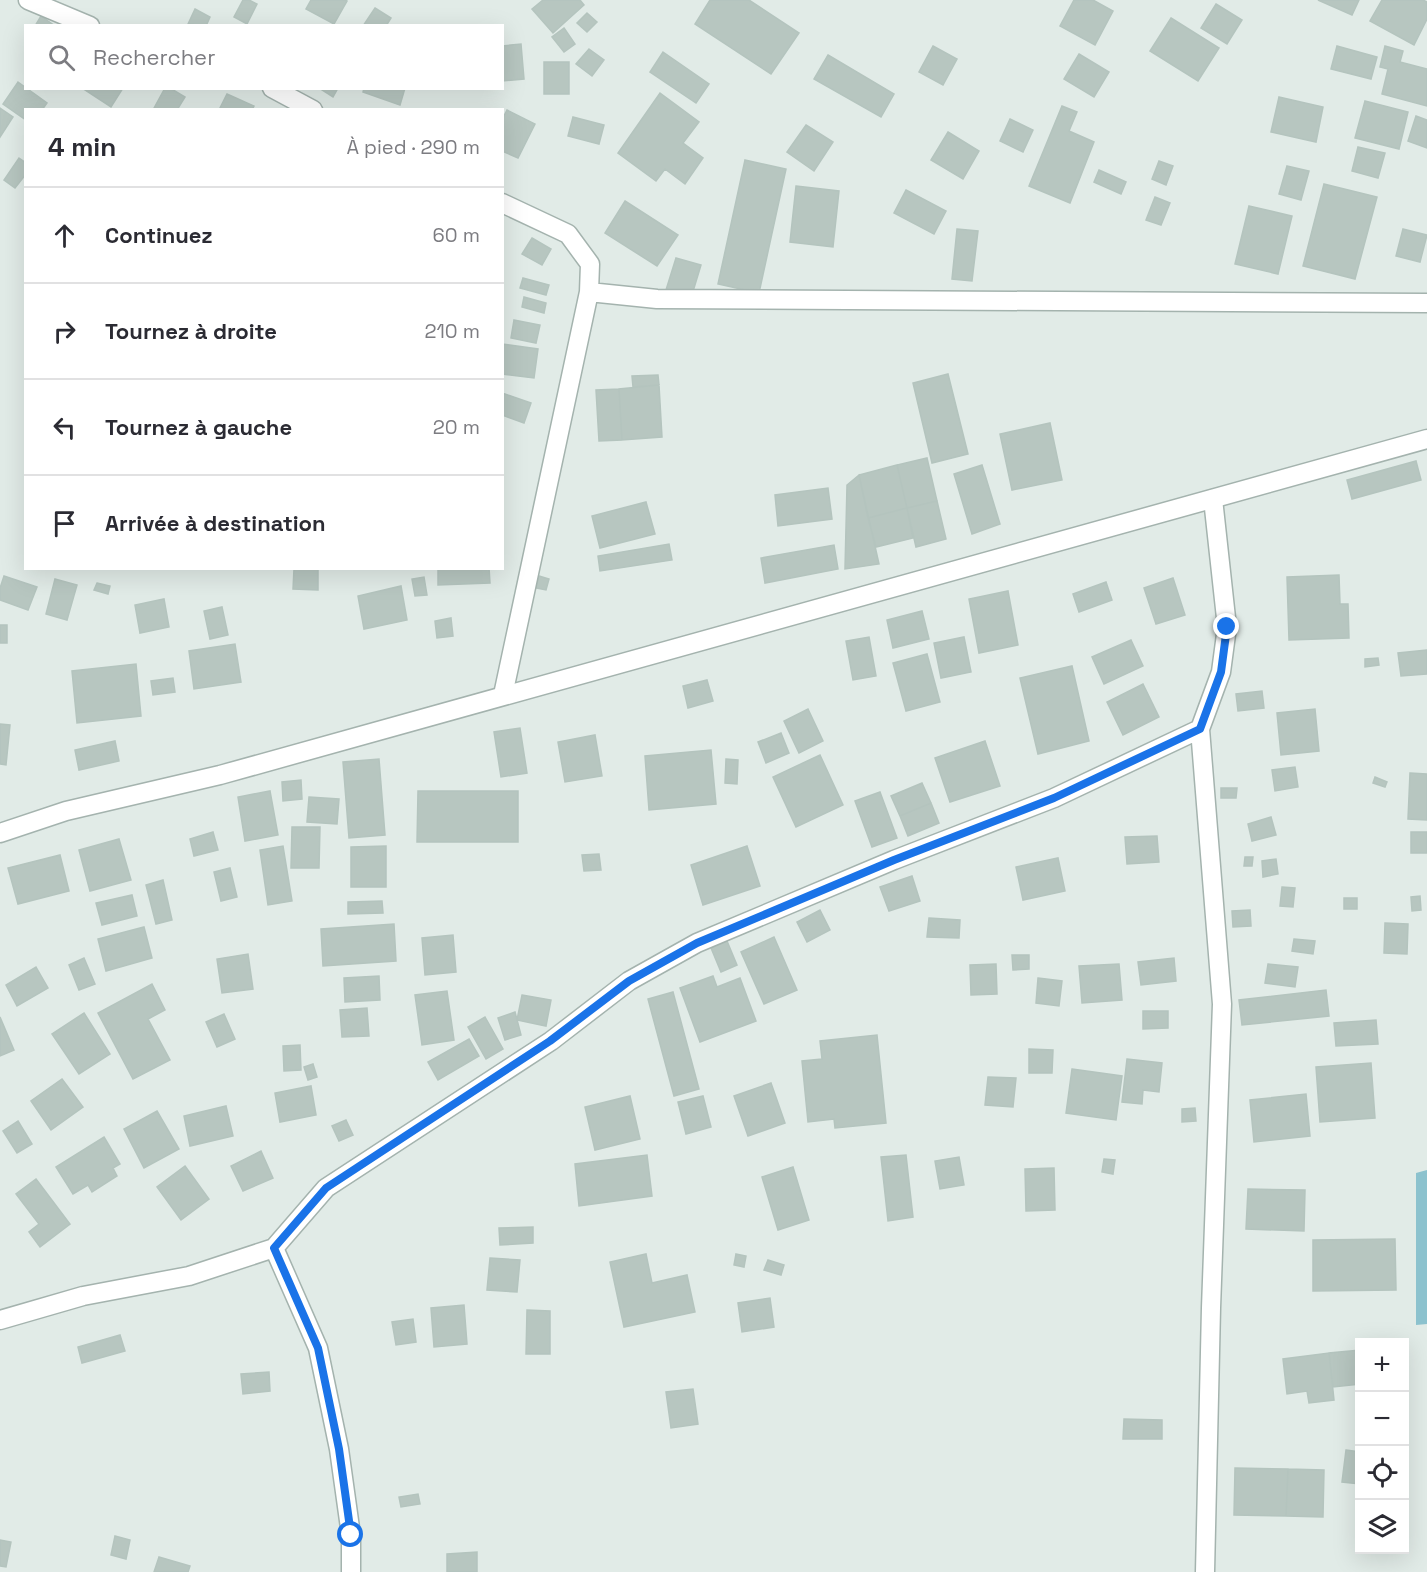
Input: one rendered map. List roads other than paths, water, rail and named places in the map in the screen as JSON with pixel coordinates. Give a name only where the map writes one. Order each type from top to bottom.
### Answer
[{"type":"street","points":[[28,0],[85,24]]},
{"type":"street","points":[[276,90],[309,108]]},
{"type":"street","points":[[502,695],[589,292],[590,264],[568,234],[504,204]]},
{"type":"street","points":[[589,292],[657,299],[1427,303]]},
{"type":"street","points":[[0,833],[66,811],[220,775],[1427,439]]},
{"type":"street","points":[[1205,1572],[1211,1296],[1222,1004],[1200,729],[1221,672],[1227,627],[1213,499]]},
{"type":"street","points":[[0,1320],[83,1296],[189,1276],[274,1248],[326,1188],[550,1041],[638,976],[697,943],[894,860],[1054,798],[1200,729]]},
{"type":"street","points":[[274,1248],[318,1348],[339,1449],[351,1535],[351,1572]]},
{"type":"water","points":[[1427,1170],[1427,1324],[1416,1325],[1416,1173]]}]
